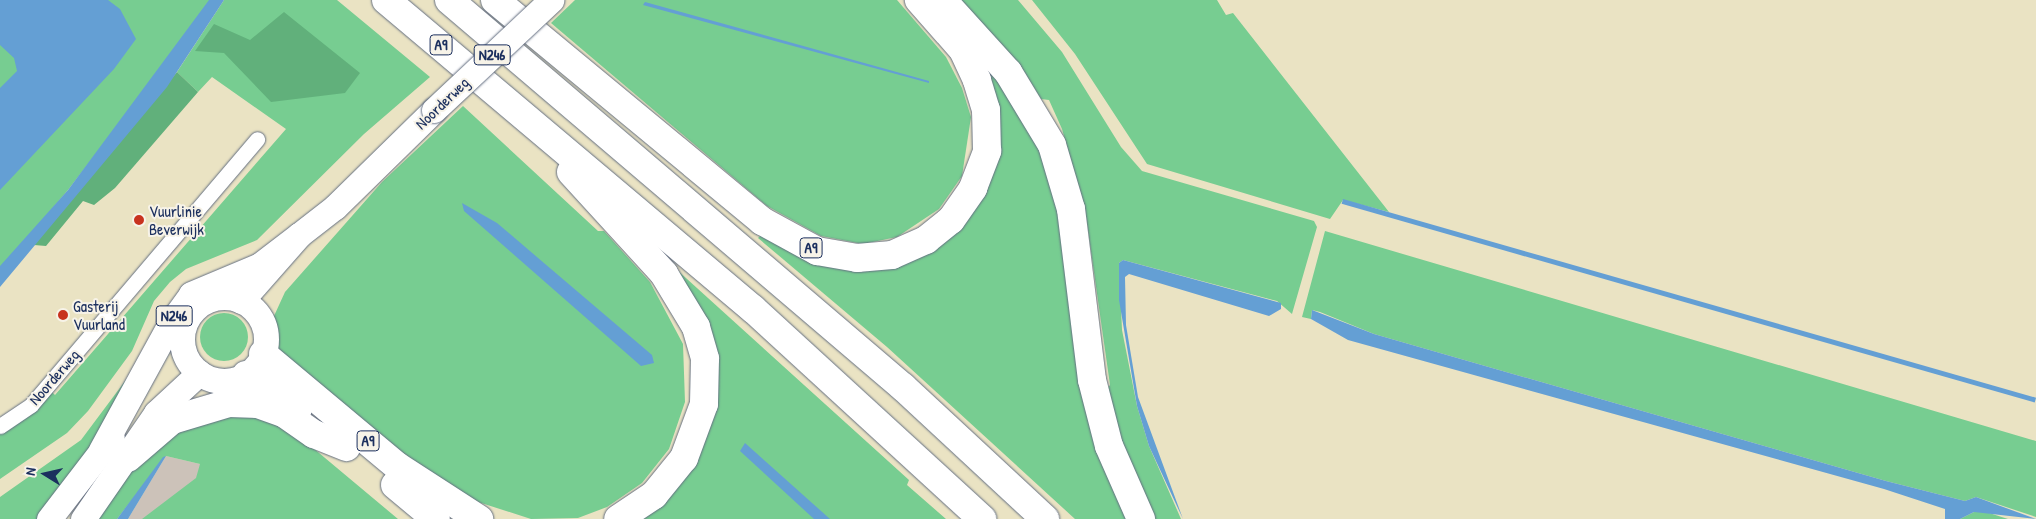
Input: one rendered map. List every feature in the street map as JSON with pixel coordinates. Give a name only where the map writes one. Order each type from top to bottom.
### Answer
[{"type":"highway","name":"A9","points":[[386,0],[497,90],[760,315],[982,519]]},
{"type":"highway","name":"A9","points":[[449,0],[903,387],[1046,519]]},
{"type":"highway","name":"A9","points":[[494,0],[762,221],[817,251],[857,258],[892,255],[926,240],[951,220],[974,188],[987,151],[986,110],[977,80],[963,50],[919,0]]},
{"type":"highway","points":[[942,0],[1008,72],[1052,145],[1071,210],[1092,380],[1109,446],[1141,519]]},
{"type":"highway","name":"A9","points":[[497,90],[648,254],[692,320],[701,342],[704,397],[694,439],[672,478],[632,513],[618,519]]},
{"type":"highway","name":"A9","points":[[263,354],[397,466],[479,519]]},
{"type":"highway","name":"A9","points":[[246,375],[348,447],[436,519]]},
{"type":"highway","points":[[128,458],[172,420],[229,403],[258,404],[285,414],[314,434],[348,447]]},
{"type":"main road","name":"Noorderweg","points":[[250,308],[335,207],[434,110],[551,0]]},
{"type":"main road","name":"Noorderweg","points":[[101,450],[171,322],[191,294],[260,266],[335,207]]},
{"type":"main road","name":"Noorderweg","points":[[250,308],[298,235]]},
{"type":"main road","name":"N246","points":[[199,373],[184,350],[185,324],[192,312],[215,298],[250,308]]},
{"type":"main road","points":[[83,519],[128,458],[156,414],[199,373],[222,381],[246,375],[263,354],[266,341],[250,308]]},
{"type":"main road","name":"Noorderweg","points":[[50,519],[101,450],[184,350]]},
{"type":"street","name":"Noorderweg","points":[[0,426],[31,405],[257,139]]},
{"type":"shaded area","points":[[166,456],[200,464],[270,519],[128,519]]},
{"type":"green space","points":[[0,0],[214,0],[68,190],[0,270]]},
{"type":"green space","points":[[224,0],[337,0],[430,77],[364,134],[257,240],[186,269],[170,282],[154,301],[132,351],[88,411],[67,433],[0,479],[0,431],[15,425],[50,390],[55,395],[286,129],[212,77],[198,92],[177,72]]},
{"type":"green space","points":[[575,0],[897,0],[946,57],[962,88],[971,117],[962,176],[939,209],[897,237],[863,244],[821,236],[767,206],[551,23]]},
{"type":"green space","points":[[959,0],[1018,0],[1062,52],[1121,147],[1142,171],[1314,221],[1317,227],[1292,314],[1277,301],[1123,260],[1119,263],[1122,330],[1137,406],[1149,446],[1181,519],[1154,519],[1125,455],[1106,390],[1110,385],[1085,209],[1062,129],[1049,100],[1041,99],[1025,73]]},
{"type":"green space","points":[[1032,0],[1217,0],[1226,15],[1233,13],[1389,212],[1343,200],[1330,219],[1147,164],[1075,54]]},
{"type":"green space","points":[[284,12],[360,73],[345,93],[271,102],[224,53],[195,51],[214,24],[250,40]]},
{"type":"green space","points":[[986,59],[1046,158],[1129,519],[1075,519],[887,347],[758,238],[765,231],[863,266],[976,196]]},
{"type":"green space","points":[[177,72],[198,92],[115,188],[94,205],[83,201],[46,246],[34,245]]},
{"type":"green space","points":[[463,106],[598,231],[604,231],[650,282],[683,344],[685,402],[669,449],[642,483],[607,507],[578,518],[531,519],[475,501],[433,475],[301,377],[277,349],[274,316],[285,292],[382,182]]},
{"type":"green space","points":[[1325,231],[2036,441],[2036,517],[1976,497],[1965,501],[1886,481],[1374,334],[1320,312],[1312,310],[1311,319],[1302,317]]},
{"type":"green space","points":[[676,269],[909,480],[907,485],[946,519],[635,519],[706,425]]},
{"type":"green space","points":[[224,313],[233,315],[241,320],[246,328],[248,337],[246,346],[241,354],[233,359],[224,361],[215,359],[207,354],[202,346],[200,337],[202,328],[207,320],[215,315]]},
{"type":"green space","points":[[131,373],[122,406],[38,519],[0,519],[0,497],[81,440]]},
{"type":"green space","points":[[226,413],[282,422],[398,519],[142,519],[196,478],[200,464],[166,456],[117,519],[96,519],[131,470],[171,431]]},
{"type":"green space","points":[[1974,512],[1986,512],[2008,519],[1960,519]]},
{"type":"water","points":[[0,0],[108,0],[120,9],[136,39],[114,69],[0,190],[0,88],[17,71],[14,58],[0,45]]},
{"type":"water","points":[[209,0],[224,0],[167,87],[0,287],[0,266],[68,190]]},
{"type":"water","points":[[645,2],[929,81],[929,83],[643,5]]},
{"type":"water","points":[[1343,199],[2036,398],[2035,403],[1342,204]]},
{"type":"water","points":[[462,203],[497,223],[652,355],[654,363],[641,366],[464,211]]},
{"type":"water","points":[[1123,260],[1281,303],[1281,309],[1269,316],[1129,274],[1125,277],[1126,325],[1138,397],[1183,519],[1149,446],[1137,406],[1119,300],[1119,263]]},
{"type":"water","points":[[1312,310],[1374,334],[1886,481],[1965,501],[1976,497],[2036,519],[1974,512],[1960,519],[1945,519],[1945,509],[1884,489],[1348,340],[1311,319]]},
{"type":"water","points":[[745,443],[830,519],[814,519],[740,451]]},
{"type":"water","points":[[166,456],[128,519],[117,519],[163,457]]},
{"type":"place","name":"Vuurlinie Beverwijk","points":[[139,220]]},
{"type":"place","name":"Gasterij Vuurland","points":[[63,315]]}]
